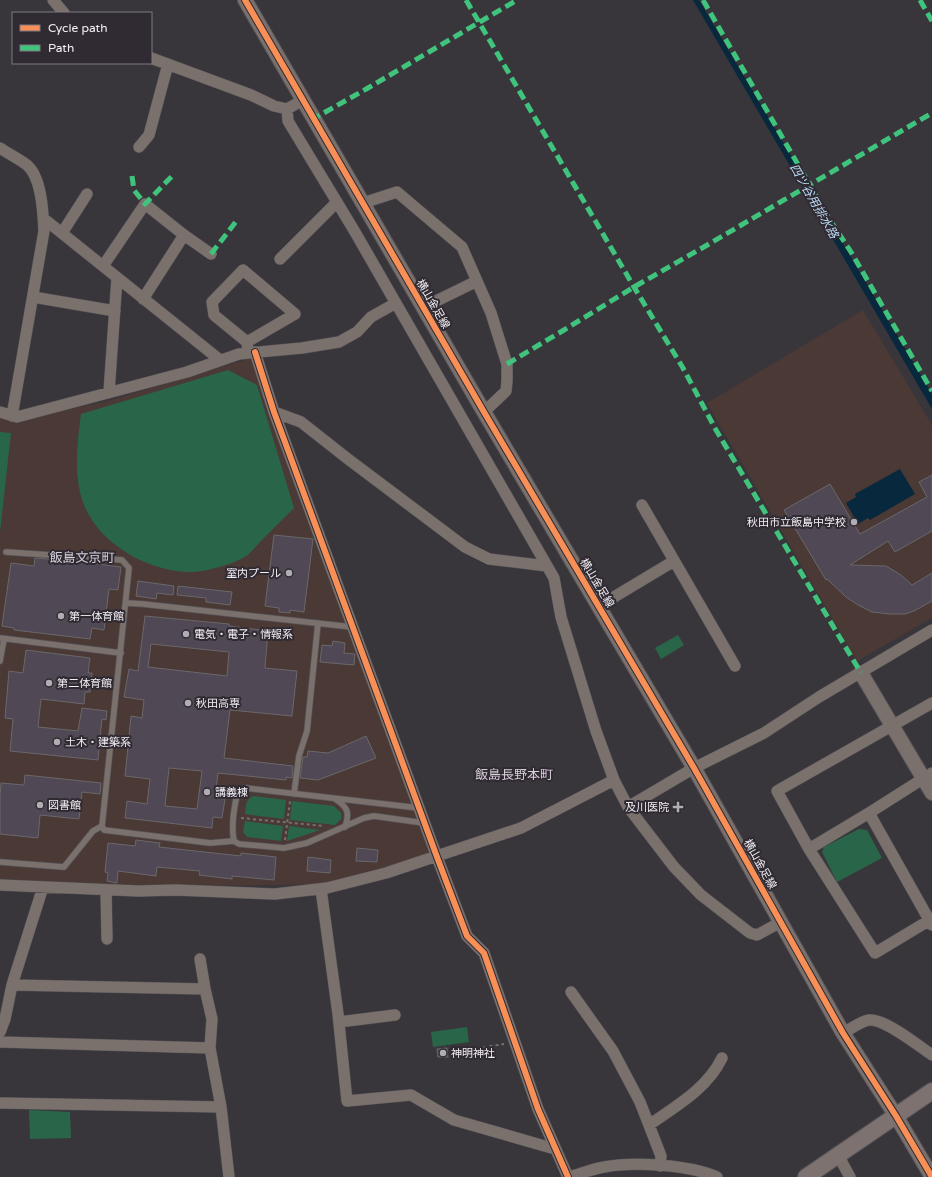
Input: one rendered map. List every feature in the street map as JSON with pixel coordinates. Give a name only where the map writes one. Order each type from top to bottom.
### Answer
[{"type":"main road","points":[[806,1177],[932,1091]]},
{"type":"street","points":[[53,0],[63,12]]},
{"type":"street","name":"横山金足線","points":[[245,0],[484,412],[694,768],[843,1033],[896,1116],[932,1177]]},
{"type":"street","points":[[152,58],[251,95],[274,106],[287,109],[303,100]]},
{"type":"street","points":[[139,147],[149,135],[168,64]]},
{"type":"street","points":[[287,109],[288,120],[396,303],[554,578],[561,617],[596,731],[614,780],[628,808],[674,866],[701,896],[750,934],[757,935],[781,922]]},
{"type":"street","points":[[0,148],[28,166],[35,176],[42,205],[44,231],[12,416]]},
{"type":"street","points":[[363,203],[397,192],[462,247],[491,313],[506,364],[506,391],[484,412]]},
{"type":"street","points":[[62,233],[87,194]]},
{"type":"street","points":[[280,260],[337,202]]},
{"type":"street","points":[[103,266],[145,204],[210,254]]},
{"type":"street","points":[[43,218],[220,360]]},
{"type":"street","points":[[143,299],[184,235]]},
{"type":"street","points":[[0,412],[17,417],[187,372],[250,349],[295,314],[243,270],[212,302],[214,315],[250,349],[467,936],[484,953],[538,1109],[568,1177],[604,1167],[624,1164],[686,1168],[717,1177]]},
{"type":"street","points":[[109,392],[117,278]]},
{"type":"street","points":[[424,307],[477,281]]},
{"type":"street","points":[[33,297],[115,311]]},
{"type":"street","points":[[250,349],[302,348],[339,342],[357,332],[371,317],[396,303]]},
{"type":"street","points":[[274,412],[301,422],[465,547],[489,560],[547,566]]},
{"type":"street","points":[[642,505],[735,666]]},
{"type":"street","points":[[599,606],[674,561]]},
{"type":"street","points":[[628,808],[694,768],[764,733],[819,697],[932,630]]},
{"type":"street","points":[[861,673],[892,726],[928,776],[932,793]]},
{"type":"street","points":[[869,813],[931,923],[875,953],[808,849],[777,791],[932,703]]},
{"type":"street","points":[[808,849],[928,776]]},
{"type":"street","points":[[0,885],[106,890],[275,894],[321,889],[352,883],[437,857],[521,828],[614,780]]},
{"type":"street","points":[[0,1032],[5,1020],[12,985],[43,887]]},
{"type":"street","points":[[321,889],[339,1022],[347,1101],[411,1096],[454,1120],[555,1149]]},
{"type":"street","points":[[106,890],[107,939]]},
{"type":"street","points":[[200,959],[212,1019],[210,1048],[221,1107],[229,1177]]},
{"type":"street","points":[[12,985],[205,989]]},
{"type":"street","points":[[571,992],[613,1051],[640,1102],[661,1156],[660,1166]]},
{"type":"street","points":[[339,1022],[395,1015]]},
{"type":"street","points":[[843,1033],[868,1020],[877,1020],[902,1034],[932,1055]]},
{"type":"street","points":[[0,1042],[210,1048]]},
{"type":"street","points":[[649,1125],[701,1087],[722,1058]]},
{"type":"street","points":[[0,1103],[221,1107]]},
{"type":"street","points":[[838,1155],[850,1177]]},
{"type":"lane","points":[[6,552],[122,560],[129,568],[102,826],[104,830],[210,843],[234,841],[239,844],[284,848],[308,843],[364,818],[374,816],[424,823]]},
{"type":"lane","points":[[126,603],[352,627]]},
{"type":"lane","points":[[292,794],[299,756],[307,731],[318,623]]},
{"type":"lane","points":[[0,661],[2,638],[120,653]]},
{"type":"lane","points":[[234,841],[232,833],[236,798],[238,792],[246,788],[419,808]]},
{"type":"lane","points":[[333,798],[343,804],[347,811],[348,818],[343,828]]},
{"type":"lane","points":[[0,862],[64,867],[93,831],[102,826]]},
{"type":"path","points":[[284,848],[292,794]]},
{"type":"path","points":[[234,817],[343,828]]},
{"type":"path","points":[[454,1052],[515,1043]]},
{"type":"shaded area","name":"秋田市立飯島中学校","points":[[863,310],[932,425],[932,618],[857,661],[707,403]]},
{"type":"shaded area","name":"秋田高専","points":[[251,358],[319,552],[433,855],[323,884],[125,886],[0,880],[0,416],[17,420],[108,401]]},
{"type":"green space","points":[[228,370],[257,385],[294,508],[247,556],[240,560],[209,570],[195,572],[157,567],[142,561],[127,553],[101,532],[91,519],[84,505],[78,483],[77,472],[77,449],[81,414]]},
{"type":"green space","points":[[0,432],[11,433],[0,532]]},
{"type":"green space","points":[[678,635],[684,645],[661,659],[655,648]]},
{"type":"green space","points":[[253,796],[286,800],[284,819],[245,814],[247,802]]},
{"type":"green space","points":[[292,801],[334,806],[341,813],[341,819],[335,825],[290,820]]},
{"type":"green space","points":[[245,821],[283,826],[281,841],[247,837],[243,832]]},
{"type":"green space","points":[[289,826],[320,830],[287,841]]},
{"type":"green space","points":[[859,829],[867,830],[882,858],[837,882],[822,852],[824,847]]},
{"type":"green space","points":[[467,1027],[469,1042],[433,1047],[431,1032]]},
{"type":"green space","points":[[29,1110],[70,1112],[71,1138],[30,1139]]},
{"type":"water","name":"四ツ谷用排水路","points":[[693,0],[699,0],[932,394],[932,409]]},
{"type":"water","points":[[900,469],[915,494],[870,520],[868,518],[858,524],[846,503],[856,497],[855,494]]},
{"type":"building","points":[[932,475],[932,531],[895,552],[888,541],[850,565],[886,566],[901,575],[912,585],[932,573],[932,601],[914,611],[905,614],[872,612],[846,597],[827,579],[826,580],[784,510],[830,484],[860,534],[927,497],[919,482]]},
{"type":"building","name":"室内プール","points":[[274,535],[313,539],[304,612],[290,610],[290,613],[279,612],[279,608],[265,606]]},
{"type":"building","points":[[35,558],[121,567],[118,590],[109,589],[104,630],[92,628],[90,639],[14,630],[14,628],[2,626],[11,563],[34,566]]},
{"type":"building","points":[[138,581],[174,586],[173,595],[157,593],[156,599],[136,596]]},
{"type":"building","points":[[178,586],[232,592],[230,605],[206,602],[206,598],[177,595]]},
{"type":"building","points":[[145,616],[229,624],[229,626],[268,631],[265,668],[297,671],[292,716],[230,710],[224,758],[293,766],[292,778],[286,777],[286,780],[218,773],[215,798],[225,799],[222,818],[213,817],[212,828],[125,818],[127,801],[147,804],[150,779],[125,776],[131,716],[142,718],[144,700],[124,697],[129,669],[138,671]],"holes":[[[151,644],[229,652],[227,676],[148,667]],[[169,768],[202,771],[197,809],[165,806]]]},
{"type":"building","points":[[333,641],[345,643],[344,653],[355,654],[354,665],[320,662],[322,645],[332,646]]},
{"type":"building","points":[[26,650],[90,658],[88,673],[92,673],[90,692],[85,692],[84,704],[41,699],[38,727],[78,731],[82,708],[107,711],[106,720],[102,719],[100,737],[105,737],[104,748],[99,747],[98,760],[10,751],[13,719],[5,718],[9,671],[23,673]]},
{"type":"building","points":[[366,736],[376,758],[318,780],[300,778],[303,757],[307,757],[308,751],[328,753]]},
{"type":"building","name":"図書館","points":[[25,775],[101,783],[100,794],[82,792],[79,819],[40,815],[38,838],[0,834],[1,783],[24,785]]},
{"type":"building","points":[[136,840],[160,843],[159,847],[241,856],[241,853],[276,857],[274,880],[232,876],[232,879],[199,875],[200,871],[157,867],[156,876],[118,871],[117,883],[107,881],[108,873],[105,872],[108,843],[135,846]]},
{"type":"building","points":[[357,848],[378,850],[377,862],[356,861]]},
{"type":"building","points":[[308,857],[331,860],[330,873],[307,871]]},
{"type":"building","name":"神明神社","points":[[447,1048],[448,1057],[438,1057],[437,1049]]},
{"type":"marked path","points":[[466,0],[683,368],[716,430],[861,673]]},
{"type":"marked path","points":[[312,117],[313,119],[368,88],[517,0]]},
{"type":"marked path","points":[[703,0],[830,220],[851,252],[932,391]]},
{"type":"marked path","points":[[920,0],[932,21]]},
{"type":"marked path","points":[[507,364],[634,287],[932,113]]},
{"type":"marked path","points":[[132,176],[134,190],[145,204],[174,174]]},
{"type":"marked path","points":[[211,254],[238,219]]},
{"type":"cycle path","points":[[245,0],[484,412],[694,768],[843,1033],[896,1116],[932,1177]]},
{"type":"cycle path","points":[[255,352],[274,412],[437,857],[467,936],[484,953],[538,1109],[568,1177]]},
{"type":"place","name":"秋田市立飯島中学校","points":[[854,522]]},
{"type":"place","name":"室内プール","points":[[289,573]]},
{"type":"place","name":"第一体育館","points":[[61,616]]},
{"type":"place","name":"電気・電子・情報系","points":[[186,634]]},
{"type":"place","name":"第二体育館","points":[[49,683]]},
{"type":"place","name":"秋田高専","points":[[188,703]]},
{"type":"place","name":"土木・建築系","points":[[57,742]]},
{"type":"place","name":"講義棟","points":[[207,792]]},
{"type":"place","name":"図書館","points":[[40,805]]},
{"type":"place","name":"及川医院","points":[[678,807]]},
{"type":"place","name":"神明神社","points":[[443,1053]]},
{"type":"district","name":"飯島文京町","points":[[82,558]]},
{"type":"district","name":"飯島長野本町","points":[[514,775]]}]
